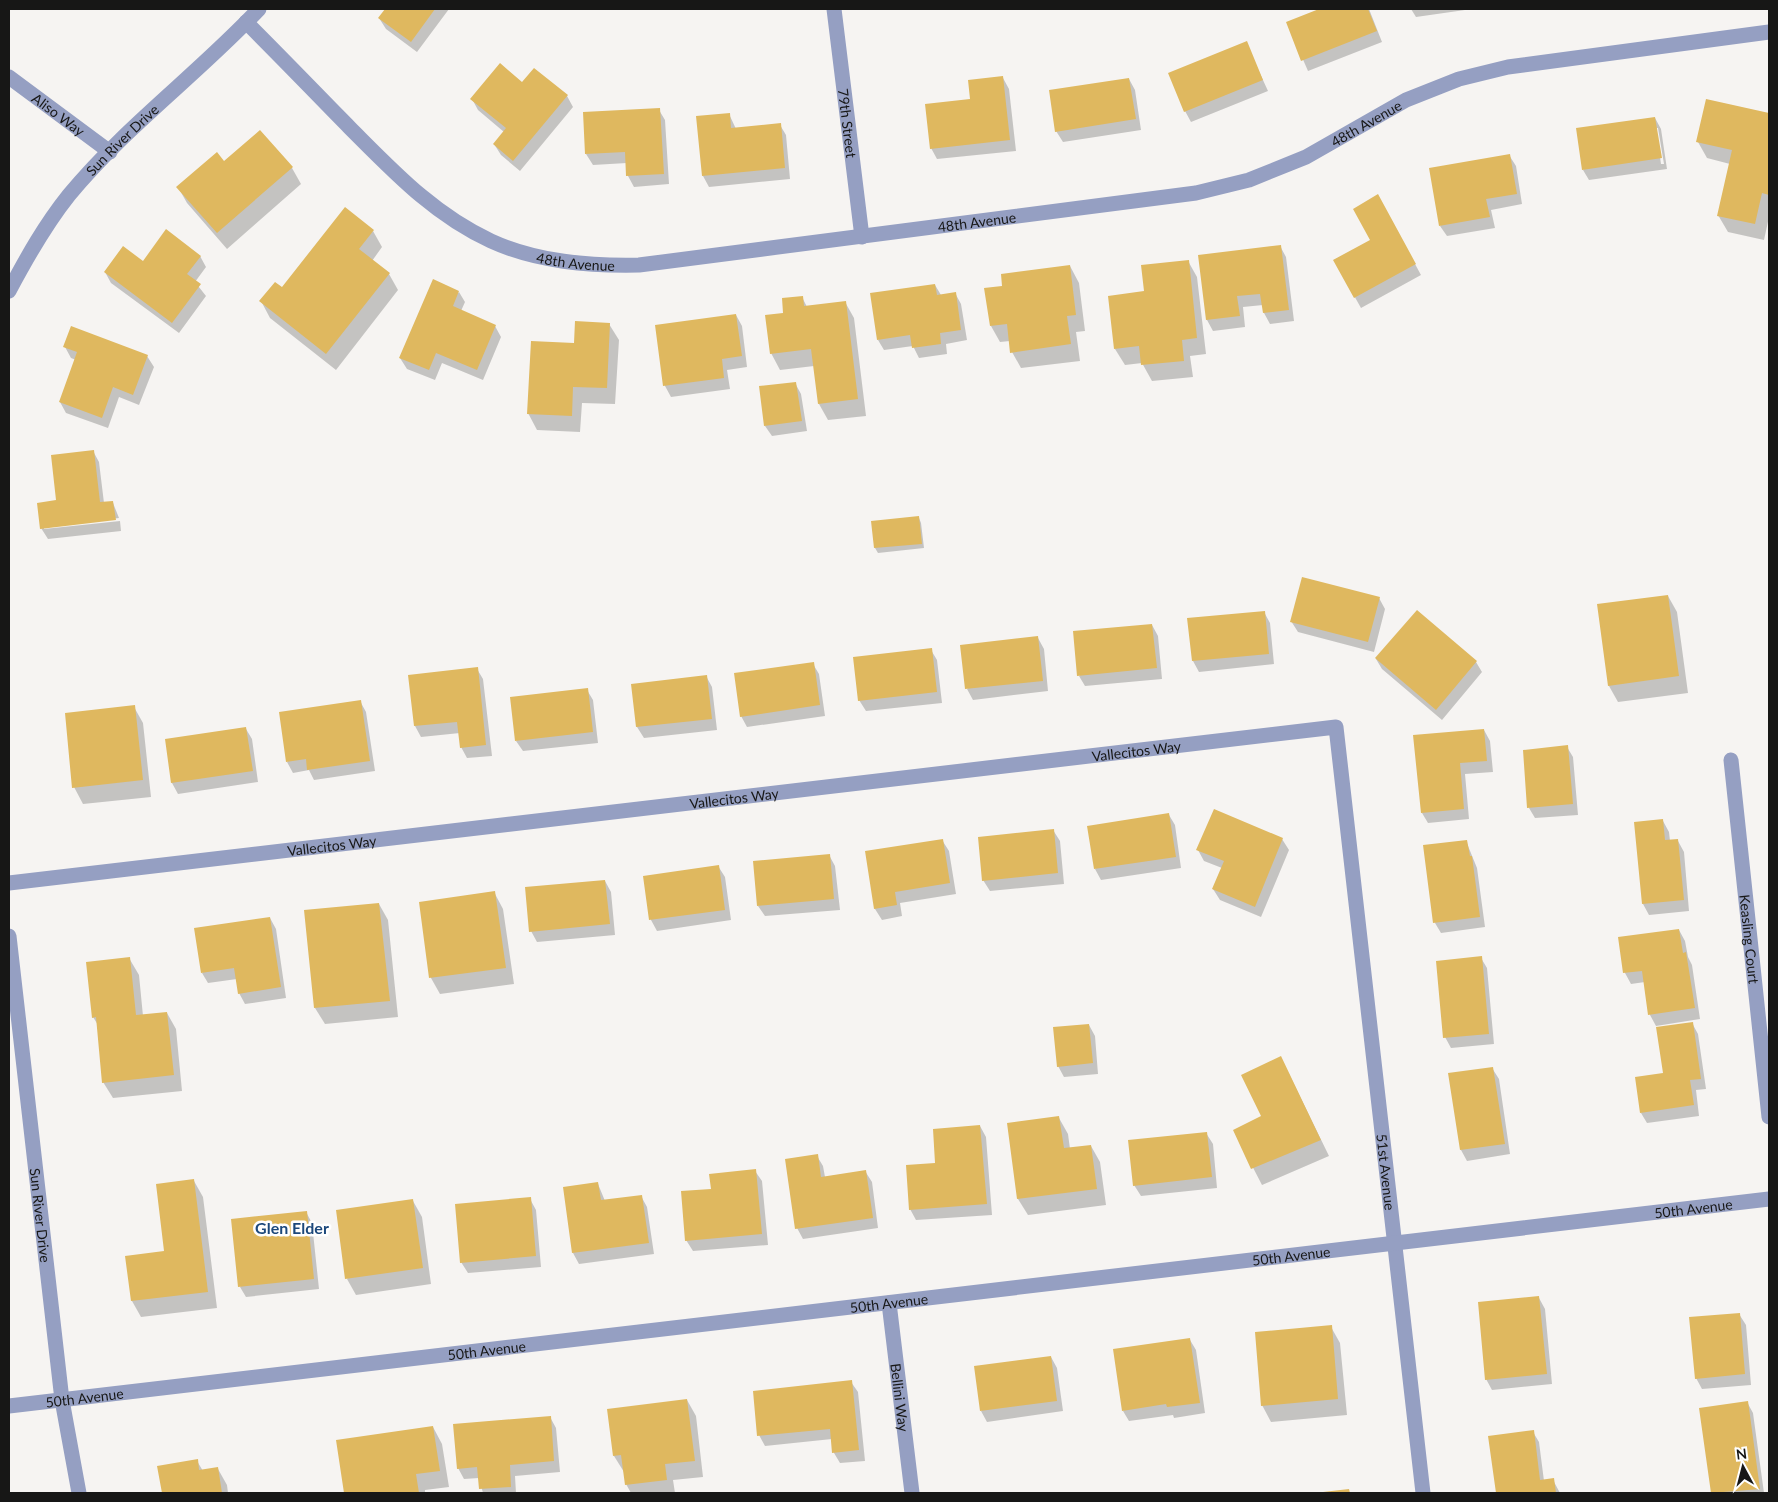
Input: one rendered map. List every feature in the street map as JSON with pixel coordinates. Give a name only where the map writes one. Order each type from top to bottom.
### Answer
[{"type":"street","name":"Sun River Drive","points":[[9,291],[36,241],[70,194],[110,152],[258,9]]},
{"type":"street","name":"79th Street","points":[[834,9],[862,236]]},
{"type":"street","name":"48th Avenue","points":[[246,22],[410,190],[454,221],[491,241],[543,258],[596,266],[639,265],[1196,193],[1249,180],[1306,157],[1406,100],[1459,79],[1508,67],[1769,32]]},
{"type":"street","name":"Aliso Way","points":[[9,78],[110,152]]},
{"type":"street","name":"Vallecitos Way","points":[[9,883],[1336,727],[1350,850]]},
{"type":"street","name":"Keasling Court","points":[[1731,760],[1769,1117]]},
{"type":"street","name":"51st Avenue","points":[[1350,850],[1423,1493]]},
{"type":"street","name":"Sun River Drive","points":[[9,936],[62,1400],[79,1493]]},
{"type":"street","name":"50th Avenue","points":[[9,1406],[1769,1198]]},
{"type":"street","name":"Bellini Way","points":[[889,1303],[912,1493]]},
{"type":"building","points":[[385,9],[435,9],[411,42],[378,18]]},
{"type":"building","points":[[1319,9],[1368,9],[1377,31],[1301,61],[1286,22]]},
{"type":"building","points":[[1247,41],[1263,80],[1184,112],[1168,73]]},
{"type":"building","points":[[500,63],[522,82],[534,68],[568,95],[513,161],[493,144],[506,128],[470,99]]},
{"type":"building","points":[[1003,76],[1010,140],[930,149],[925,104],[970,99],[968,80]]},
{"type":"building","points":[[1129,78],[1136,119],[1055,132],[1049,90]]},
{"type":"building","points":[[1706,99],[1769,113],[1769,195],[1762,193],[1755,224],[1717,216],[1732,150],[1696,142]]},
{"type":"building","points":[[660,108],[664,174],[626,176],[625,152],[585,154],[583,112]]},
{"type":"building","points":[[730,113],[731,128],[781,123],[785,168],[702,176],[696,116]]},
{"type":"building","points":[[1655,117],[1662,158],[1582,170],[1576,128]]},
{"type":"building","points":[[260,130],[293,167],[217,233],[176,187],[217,152],[224,161]]},
{"type":"building","points":[[1510,154],[1517,194],[1486,199],[1490,217],[1439,226],[1429,168]]},
{"type":"building","points":[[1378,194],[1416,264],[1354,298],[1333,260],[1370,240],[1353,209]]},
{"type":"building","points":[[345,207],[374,230],[359,249],[390,273],[326,354],[259,301],[275,282],[282,287]]},
{"type":"building","points":[[166,229],[201,256],[187,274],[201,284],[172,323],[104,272],[123,246],[143,261]]},
{"type":"building","points":[[1281,245],[1289,310],[1263,313],[1260,294],[1237,296],[1240,316],[1206,320],[1198,255]]},
{"type":"building","points":[[1189,260],[1197,338],[1182,340],[1184,361],[1141,365],[1139,346],[1114,349],[1108,296],[1144,291],[1141,265]]},
{"type":"building","points":[[1070,265],[1076,315],[1067,316],[1071,344],[1010,353],[1007,324],[990,326],[984,288],[1002,286],[1001,274]]},
{"type":"building","points":[[433,279],[459,291],[453,306],[496,325],[477,370],[436,353],[429,370],[399,358]]},
{"type":"building","points":[[935,284],[937,295],[956,292],[961,330],[940,333],[941,344],[912,348],[910,335],[877,340],[870,293]]},
{"type":"building","points":[[803,296],[804,306],[846,301],[858,399],[818,404],[811,349],[770,354],[765,315],[783,313],[782,298]]},
{"type":"building","points":[[736,314],[742,356],[722,359],[724,378],[663,386],[655,325]]},
{"type":"building","points":[[575,321],[610,323],[607,388],[573,387],[572,416],[527,414],[531,341],[574,343]]},
{"type":"building","points":[[71,326],[148,355],[133,395],[113,387],[102,418],[59,402],[77,352],[63,347]]},
{"type":"building","points":[[796,382],[802,421],[764,426],[759,386]]},
{"type":"building","points":[[94,450],[100,502],[113,501],[116,520],[40,529],[37,503],[56,500],[51,455]]},
{"type":"building","points":[[919,516],[922,544],[874,548],[871,521]]},
{"type":"building","points":[[1302,577],[1380,597],[1368,642],[1290,622]]},
{"type":"building","points":[[1668,595],[1679,676],[1608,686],[1597,604]]},
{"type":"building","points":[[1417,610],[1477,661],[1436,710],[1375,658]]},
{"type":"building","points":[[1265,611],[1269,654],[1192,661],[1187,618]]},
{"type":"building","points":[[1152,624],[1157,668],[1077,676],[1073,631]]},
{"type":"building","points":[[1038,636],[1043,681],[965,689],[960,645]]},
{"type":"building","points":[[932,648],[937,692],[858,701],[853,657]]},
{"type":"building","points":[[814,662],[820,705],[740,717],[734,673]]},
{"type":"building","points":[[478,667],[486,745],[460,748],[457,722],[414,726],[408,675]]},
{"type":"building","points":[[707,675],[712,719],[636,727],[631,684]]},
{"type":"building","points":[[588,688],[593,732],[515,741],[510,697]]},
{"type":"building","points":[[361,700],[370,761],[307,770],[306,759],[286,762],[279,712]]},
{"type":"building","points":[[135,705],[143,780],[72,788],[65,713]]},
{"type":"building","points":[[246,727],[253,771],[171,783],[165,739]]},
{"type":"building","points":[[1484,729],[1487,761],[1460,763],[1464,809],[1421,813],[1413,735]]},
{"type":"building","points":[[1568,745],[1573,804],[1527,808],[1523,750]]},
{"type":"building","points":[[1214,809],[1283,838],[1255,907],[1212,889],[1224,861],[1196,850]]},
{"type":"building","points":[[1169,813],[1176,857],[1094,869],[1087,826]]},
{"type":"building","points":[[1663,819],[1665,840],[1678,839],[1684,900],[1642,904],[1634,822]]},
{"type":"building","points":[[1054,829],[1058,873],[982,881],[978,837]]},
{"type":"building","points":[[943,839],[950,883],[895,892],[897,905],[874,909],[865,851]]},
{"type":"building","points":[[1467,840],[1470,856],[1472,856],[1480,917],[1433,923],[1423,845]]},
{"type":"building","points":[[830,854],[834,899],[757,906],[753,861]]},
{"type":"building","points":[[719,865],[725,910],[649,920],[643,876]]},
{"type":"building","points":[[605,880],[610,924],[529,932],[525,887]]},
{"type":"building","points":[[495,891],[506,968],[429,978],[419,902]]},
{"type":"building","points":[[379,903],[390,1001],[314,1008],[304,910]]},
{"type":"building","points":[[270,917],[281,987],[238,994],[234,968],[201,973],[194,928]]},
{"type":"building","points":[[1679,929],[1683,953],[1686,952],[1695,1008],[1648,1015],[1642,971],[1623,973],[1618,937]]},
{"type":"building","points":[[1482,956],[1489,1034],[1443,1038],[1436,961]]},
{"type":"building","points":[[130,957],[136,1015],[167,1012],[174,1075],[102,1083],[96,1017],[92,1018],[86,962]]},
{"type":"building","points":[[1693,1022],[1701,1079],[1690,1080],[1694,1105],[1640,1113],[1635,1077],[1663,1073],[1656,1027]]},
{"type":"building","points":[[1089,1024],[1093,1063],[1057,1067],[1053,1027]]},
{"type":"building","points":[[1281,1056],[1321,1140],[1251,1169],[1233,1130],[1261,1116],[1241,1075]]},
{"type":"building","points":[[1493,1067],[1505,1144],[1460,1150],[1448,1073]]},
{"type":"building","points":[[1059,1116],[1064,1148],[1091,1145],[1097,1189],[1017,1199],[1007,1123]]},
{"type":"building","points":[[980,1125],[987,1204],[909,1210],[906,1165],[935,1163],[933,1129]]},
{"type":"building","points":[[1207,1132],[1212,1177],[1133,1186],[1128,1140]]},
{"type":"building","points":[[818,1154],[821,1177],[866,1170],[873,1218],[795,1229],[785,1159]]},
{"type":"building","points":[[756,1169],[762,1234],[685,1241],[681,1191],[711,1189],[709,1174]]},
{"type":"building","points":[[194,1179],[208,1292],[131,1301],[125,1256],[164,1251],[156,1184]]},
{"type":"building","points":[[598,1182],[601,1200],[642,1195],[649,1243],[572,1253],[563,1187]]},
{"type":"building","points":[[531,1197],[536,1256],[460,1263],[455,1204]]},
{"type":"building","points":[[413,1199],[423,1268],[345,1279],[336,1210]]},
{"type":"building","points":[[307,1211],[314,1279],[238,1287],[231,1219]]},
{"type":"building","points":[[1539,1296],[1547,1374],[1485,1380],[1478,1302]]},
{"type":"building","points":[[1740,1313],[1745,1374],[1695,1379],[1689,1317]]},
{"type":"building","points":[[1332,1325],[1338,1399],[1261,1406],[1255,1332]]},
{"type":"building","points":[[1190,1338],[1200,1403],[1167,1407],[1166,1404],[1122,1411],[1113,1349]]},
{"type":"building","points":[[1051,1356],[1057,1401],[980,1411],[974,1366]]},
{"type":"building","points":[[852,1380],[859,1450],[832,1453],[830,1429],[757,1436],[753,1391]]},
{"type":"building","points":[[687,1399],[695,1461],[665,1464],[667,1480],[625,1485],[621,1455],[613,1456],[607,1409]]},
{"type":"building","points":[[1748,1401],[1760,1489],[1711,1493],[1699,1408]]},
{"type":"building","points":[[551,1416],[554,1461],[510,1465],[511,1487],[479,1489],[477,1467],[457,1469],[453,1424]]},
{"type":"building","points":[[433,1426],[440,1471],[416,1474],[419,1493],[344,1493],[336,1440]]},
{"type":"building","points":[[1534,1430],[1540,1480],[1554,1478],[1556,1493],[1496,1493],[1488,1436]]},
{"type":"building","points":[[198,1459],[199,1470],[218,1467],[222,1493],[162,1493],[157,1466]]},
{"type":"building","points":[[1349,1489],[1350,1493],[1323,1493],[1323,1492]]},
{"type":"district","name":"Glen Elder","points":[[292,1227]]}]
